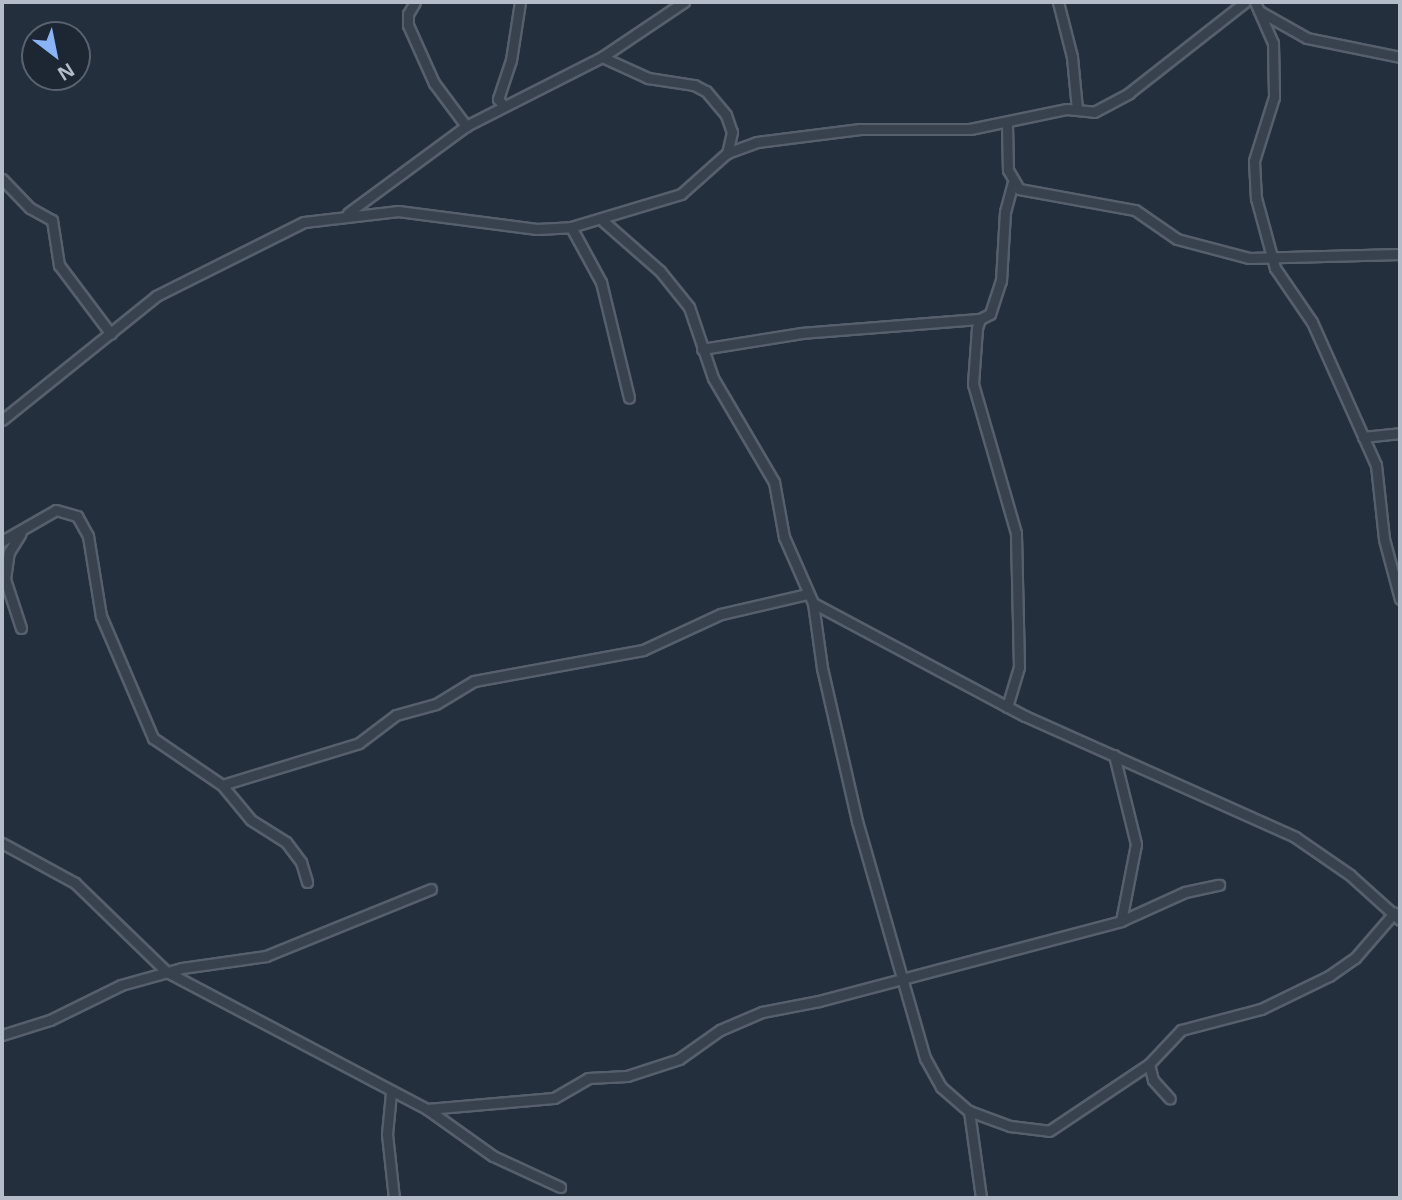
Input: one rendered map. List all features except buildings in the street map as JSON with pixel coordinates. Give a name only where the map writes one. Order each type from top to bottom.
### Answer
[{"type":"street","points":[[415,2],[408,14],[408,25],[434,83],[466,126]]},
{"type":"street","points":[[503,105],[498,99],[511,60],[520,2]]},
{"type":"street","points":[[347,214],[466,126],[602,57],[684,2]]},
{"type":"street","points":[[1058,2],[1072,57],[1077,109]]},
{"type":"street","points":[[2,420],[172,286],[304,222],[347,214],[398,211],[537,229],[571,227],[603,221],[688,190],[727,153],[757,142],[802,135],[1007,124],[1077,109],[1094,113],[1114,104],[1244,2]]},
{"type":"street","points":[[1257,6],[1307,38],[1400,57]]},
{"type":"street","points":[[1257,6],[1273,43],[1274,97],[1253,172],[1272,258],[1282,282],[1312,322],[1376,465],[1384,540],[1400,599]]},
{"type":"street","points":[[602,57],[648,78],[694,85],[706,92],[726,115],[732,132],[727,153]]},
{"type":"street","points":[[702,349],[802,333],[980,319],[990,314],[1001,281],[1005,212],[1013,183],[1007,124]]},
{"type":"street","points":[[2,179],[30,208],[52,220],[59,265],[111,334]]},
{"type":"street","points":[[1013,183],[1040,194],[1135,210],[1170,236],[1202,249],[1272,258],[1400,254]]},
{"type":"street","points":[[603,221],[681,294],[723,397],[774,482],[784,537],[813,603],[822,668],[857,821],[930,1073],[969,1111],[1044,1133],[1149,1064],[1181,1030],[1261,1009],[1329,976],[1355,958],[1397,916],[1294,837],[1007,707],[813,603]]},
{"type":"street","points":[[571,227],[601,282],[629,398]]},
{"type":"street","points":[[980,319],[974,393],[990,433],[1016,533],[1019,667],[1007,707]]},
{"type":"street","points":[[1363,437],[1400,433]]},
{"type":"street","points":[[2,541],[56,510],[72,512],[82,522],[101,616],[151,734],[222,785],[251,820],[295,852],[307,882]]},
{"type":"street","points":[[21,628],[5,579],[9,552],[24,529]]},
{"type":"street","points":[[222,785],[359,743],[396,715],[436,704],[474,681],[643,650],[721,614],[807,594]]},
{"type":"street","points":[[1114,755],[1136,844],[1121,921]]},
{"type":"street","points":[[2,844],[75,883],[167,972],[267,1022],[391,1093],[427,1109],[493,1156],[560,1187]]},
{"type":"street","points":[[427,1109],[548,1100],[588,1078],[628,1076],[679,1059],[720,1030],[762,1012],[1121,921],[1185,892],[1219,885]]},
{"type":"street","points":[[2,1035],[50,1020],[110,988],[167,972],[267,956],[431,889]]},
{"type":"street","points":[[1149,1064],[1153,1080],[1170,1099]]},
{"type":"street","points":[[391,1093],[387,1134],[394,1198]]},
{"type":"street","points":[[969,1111],[981,1198]]}]
